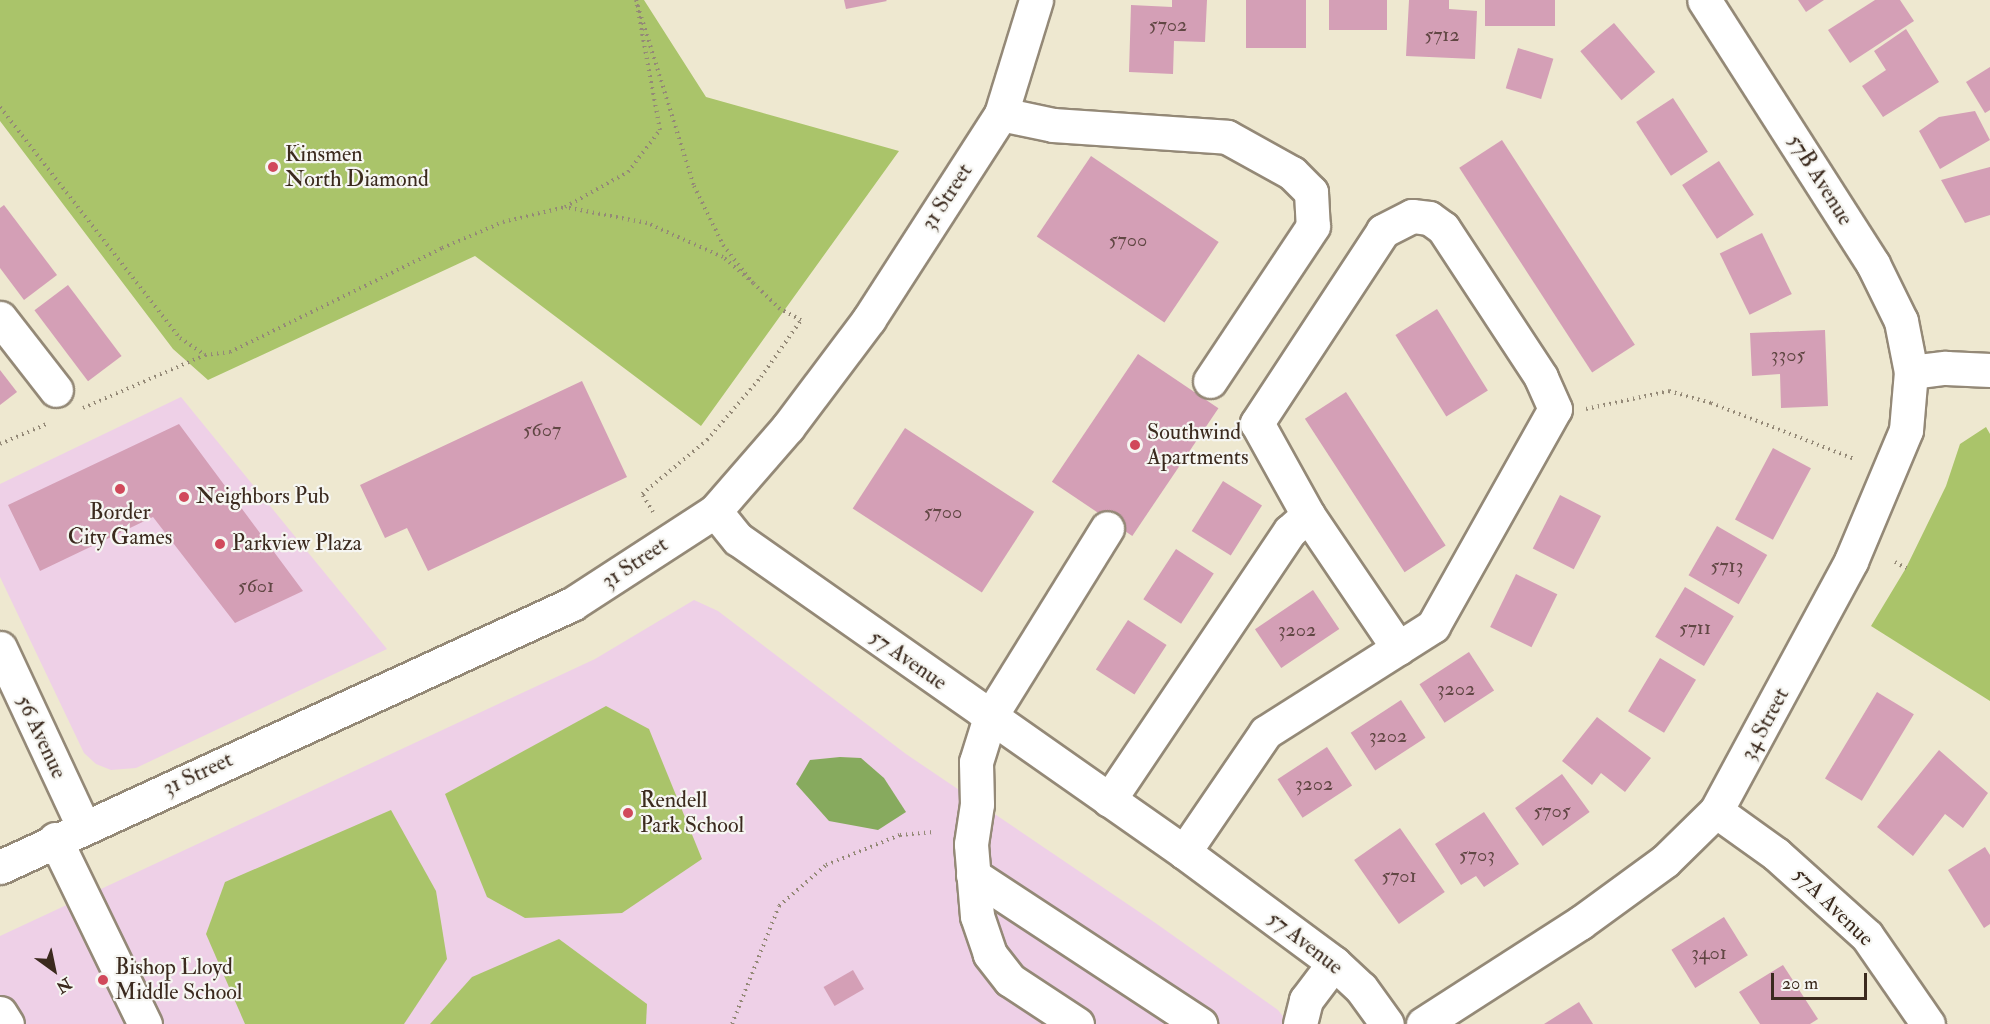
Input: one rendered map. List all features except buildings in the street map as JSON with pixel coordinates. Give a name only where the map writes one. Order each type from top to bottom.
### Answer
[{"type":"street","name":"31 Street","points":[[0,867],[69,832],[572,604],[715,511],[788,427],[869,319],[1001,114],[1036,0]]},
{"type":"street","name":"57B Avenue","points":[[1704,0],[1873,264],[1901,321],[1911,372]]},
{"type":"street","points":[[1001,114],[1053,125],[1227,136],[1292,173],[1311,192],[1313,226],[1210,381]]},
{"type":"street","points":[[1184,852],[1266,732],[1433,626],[1555,409],[1541,377],[1443,228],[1429,218],[1412,216],[1383,231],[1257,423],[1308,515],[1398,648]]},
{"type":"street","points":[[0,318],[62,407]]},
{"type":"street","points":[[1911,372],[1946,368],[1990,370]]},
{"type":"street","name":"34 Street","points":[[1423,1024],[1590,916],[1665,861],[1716,811],[1851,561],[1906,430],[1911,372]]},
{"type":"street","name":"57 Avenue","points":[[715,511],[738,539],[1184,852],[1334,963],[1361,988],[1387,1024]]},
{"type":"street","points":[[1109,800],[1290,531],[1308,515]]},
{"type":"street","points":[[1077,1024],[1010,980],[990,954],[977,916],[971,844],[976,804],[976,762],[990,717],[1107,528]]},
{"type":"street","name":"56 Avenue","points":[[0,648],[69,832],[145,1024]]},
{"type":"street","name":"57A Avenue","points":[[1716,811],[1776,854],[1867,936],[1928,1024]]},
{"type":"street","points":[[973,875],[1200,1024]]},
{"type":"street","points":[[1300,1024],[1306,1000],[1334,963]]},
{"type":"street","points":[[0,1013],[7,1024]]},
{"type":"path","points":[[0,444],[62,407],[204,355],[230,352],[442,248],[503,222],[565,207],[628,172],[660,130],[636,0]]},
{"type":"path","points":[[636,0],[694,186],[723,245],[753,283]]},
{"type":"path","points":[[0,107],[180,338],[204,355]]},
{"type":"path","points":[[565,207],[647,223],[723,257],[780,309],[801,320],[761,377],[707,440],[642,494],[653,512]]},
{"type":"path","points":[[1582,410],[1669,391],[1712,403],[1855,459]]},
{"type":"path","points":[[1895,562],[1906,568]]},
{"type":"path","points":[[732,1024],[779,906],[826,865],[900,835],[936,832]]},
{"type":"shaded area","points":[[181,397],[387,649],[136,768],[111,770],[96,764],[84,753],[0,577],[0,484]]},
{"type":"shaded area","name":"Rendell Park School","points":[[694,600],[718,611],[906,754],[1154,922],[1278,1010],[1289,1024],[0,1024],[0,936],[595,659]]},
{"type":"green space","points":[[0,0],[644,0],[706,97],[899,151],[701,426],[475,256],[208,380],[173,349],[0,121]]},
{"type":"green space","points":[[1986,427],[1990,434],[1990,701],[1871,626],[1906,568],[1946,486],[1960,444]]},
{"type":"green space","points":[[606,706],[649,729],[702,859],[622,913],[525,918],[487,897],[445,794]]},
{"type":"green space","points":[[840,757],[861,758],[884,778],[906,812],[878,830],[829,821],[796,784],[810,760]]},
{"type":"green space","points":[[391,810],[436,891],[447,959],[404,1024],[245,1024],[206,934],[225,882]]},
{"type":"green space","points":[[559,939],[647,1004],[646,1024],[430,1024],[472,977]]},
{"type":"place","name":"Kinsmen North Diamond","points":[[273,167]]},
{"type":"place","name":"Southwind Apartments","points":[[1135,445]]},
{"type":"place","name":"Border City Games","points":[[120,489]]},
{"type":"place","name":"Neighbors Pub","points":[[184,497]]},
{"type":"place","name":"Parkview Plaza","points":[[220,544]]},
{"type":"place","name":"Rendell Park School","points":[[628,813]]},
{"type":"place","name":"Bishop Lloyd Middle School","points":[[103,980]]}]
